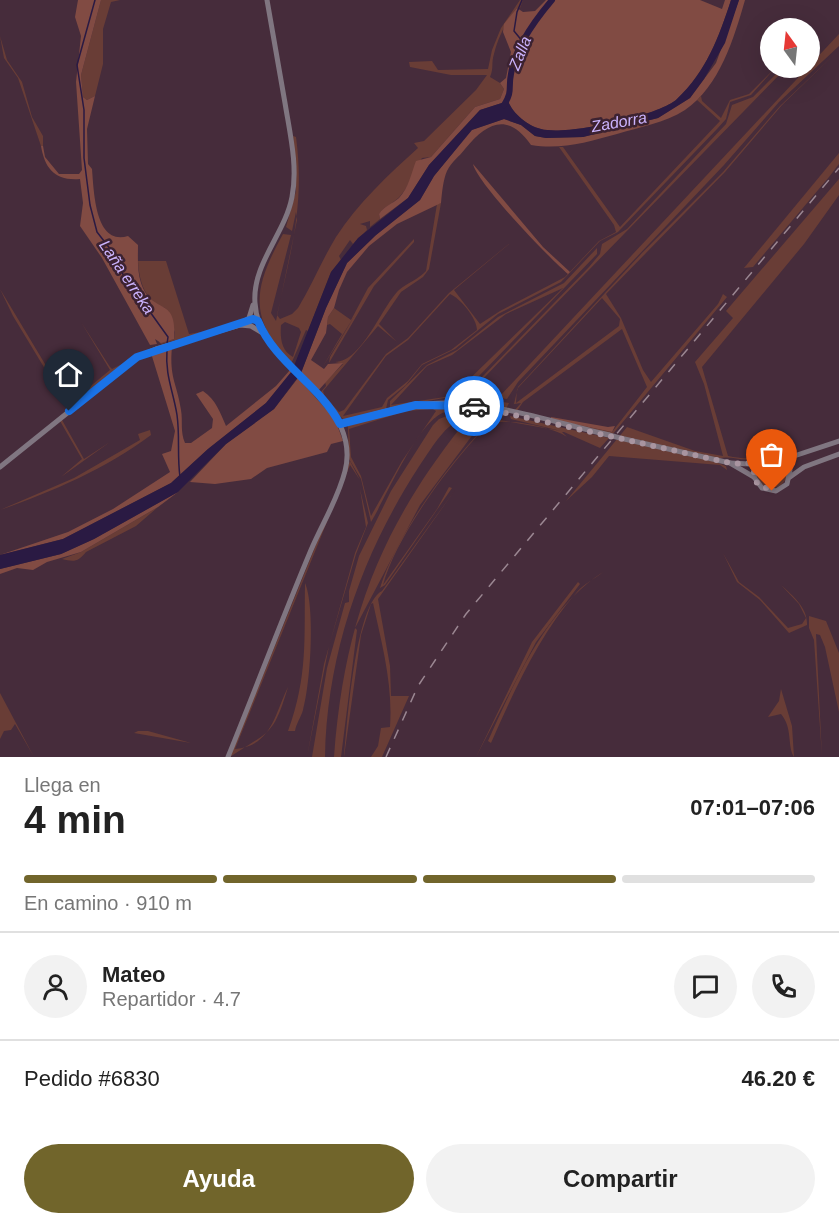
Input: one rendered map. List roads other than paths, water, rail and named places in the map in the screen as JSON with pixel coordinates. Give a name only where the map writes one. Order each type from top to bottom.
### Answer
[{"type":"street","points":[[228,757],[344,473],[347,453],[340,424],[278,354],[263,334],[258,321],[255,300],[258,276],[284,224],[294,187],[293,153],[267,0]]},
{"type":"street","points":[[244,324],[255,300]]},
{"type":"street","points":[[0,467],[137,357],[258,321]]},
{"type":"street","points":[[244,324],[263,334]]},
{"type":"street","points":[[340,424],[404,407],[456,404],[483,407],[730,463],[745,464],[758,461],[771,454],[785,459],[839,441]]},
{"type":"street","points":[[730,463],[754,477],[762,488],[772,491],[784,487],[790,477],[804,467],[839,454]]},
{"type":"street","points":[[785,459],[790,477]]},
{"type":"street","points":[[754,477],[758,461]]},
{"type":"water","name":"Zadorra","points":[[731,0],[739,0],[725,43],[704,79],[690,98],[658,118],[583,137],[535,136],[521,125],[504,119],[472,130],[434,176],[420,200],[376,235],[347,263],[326,308],[301,373],[274,409],[226,444],[178,492],[94,539],[61,554],[0,569],[0,555],[63,539],[171,483],[208,449],[266,403],[292,371],[331,272],[358,238],[408,198],[429,165],[480,110],[508,101],[517,115],[526,122],[541,129],[553,130],[570,130],[612,123],[652,112],[677,99],[704,66],[722,27]]},
{"type":"waterway","name":"Laña erreka","points":[[95,0],[77,65],[84,110],[84,158],[90,205],[97,232],[111,250],[120,270],[168,337],[167,344]]},
{"type":"waterway","points":[[522,0],[517,12],[514,31],[523,42]]},
{"type":"waterway","name":"Zalla","points":[[504,105],[509,93],[513,64],[521,44],[552,0]]},
{"type":"waterway","name":"Laña erreka","points":[[167,349],[168,375],[178,423],[180,477]]},
{"type":"railway","points":[[386,757],[418,686],[466,614],[839,168]]}]
